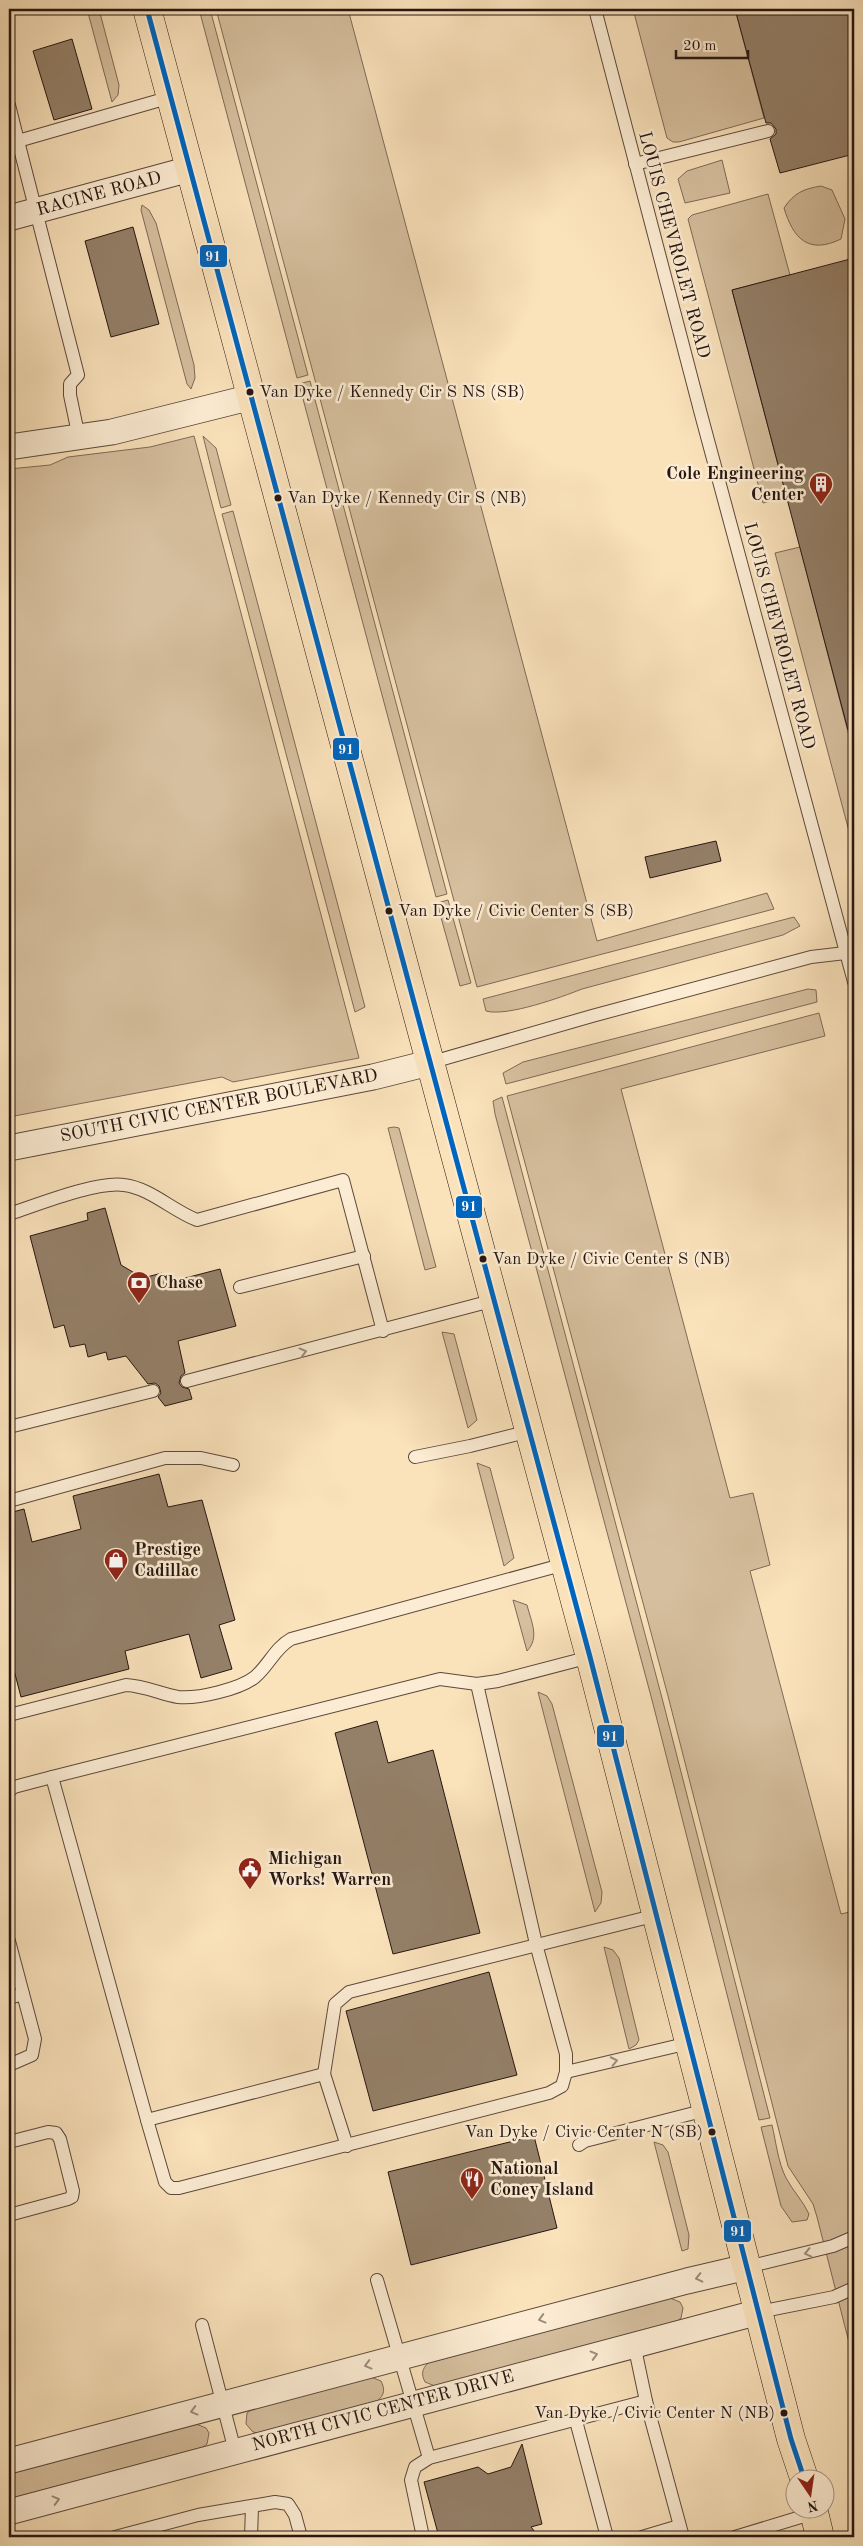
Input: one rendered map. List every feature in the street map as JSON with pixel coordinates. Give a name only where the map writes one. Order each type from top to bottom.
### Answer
[{"type":"main road","points":[[147,9],[429,1063],[530,1431],[657,1915],[758,2312],[801,2468]]},
{"type":"street","name":"RACINE ROAD","points":[[9,218],[190,170]]},
{"type":"street","points":[[9,448],[79,438],[192,414],[252,397]]},
{"type":"street","name":"SOUTH CIVIC CENTER BOULEVARD","points":[[9,1148],[373,1077],[429,1063]]},
{"type":"street","points":[[9,2461],[223,2403],[747,2267]]},
{"type":"street","name":"NORTH CIVIC CENTER DRIVE","points":[[9,2512],[758,2312]]},
{"type":"lane","name":"LOUIS CHEVROLET ROAD","points":[[595,9],[635,164],[850,952],[854,982]]},
{"type":"lane","points":[[18,141],[171,98]]},
{"type":"lane","points":[[9,105],[78,375],[70,384],[70,395],[79,438]]},
{"type":"lane","points":[[635,164],[768,131]]},
{"type":"lane","points":[[429,1063],[592,1016],[811,957],[850,952]]},
{"type":"lane","points":[[9,1214],[96,1188],[124,1185],[145,1193],[197,1220],[343,1180],[383,1331]]},
{"type":"lane","points":[[240,1287],[364,1256]]},
{"type":"lane","points":[[187,1381],[495,1300]]},
{"type":"lane","points":[[9,1427],[153,1391]]},
{"type":"lane","points":[[415,1456],[470,1446],[530,1431]]},
{"type":"lane","points":[[9,1501],[165,1458],[201,1458],[233,1464]]},
{"type":"lane","points":[[9,1715],[126,1685],[139,1686],[177,1697],[193,1697],[244,1684],[256,1676],[280,1645],[291,1639],[565,1564]]},
{"type":"lane","points":[[9,1791],[14,1787],[52,1777],[440,1679],[477,1684],[498,1681],[590,1657]]},
{"type":"lane","points":[[52,1777],[165,2182],[171,2188],[179,2188],[548,2093],[562,2086],[566,2072],[566,2054],[536,1944],[477,1684]]},
{"type":"lane","points":[[347,2146],[324,2074],[335,2004],[349,1992],[657,1915]]},
{"type":"lane","points":[[9,1941],[35,2039],[32,2055],[9,2065]]},
{"type":"lane","points":[[9,1998],[23,1994]]},
{"type":"lane","points":[[566,2072],[689,2043]]},
{"type":"lane","points":[[147,2120],[324,2074]]},
{"type":"lane","points":[[579,2144],[706,2110]]},
{"type":"lane","points":[[9,2142],[48,2132],[56,2134],[60,2139],[73,2191],[72,2196],[68,2199],[9,2215]]},
{"type":"lane","points":[[747,2267],[833,2246],[854,2237]]},
{"type":"lane","points":[[378,2280],[429,2458]]},
{"type":"lane","points":[[758,2312],[834,2297],[854,2288]]},
{"type":"lane","points":[[202,2325],[236,2451]]},
{"type":"lane","points":[[634,2344],[646,2401],[681,2532],[642,2537]]},
{"type":"lane","points":[[423,2537],[411,2480],[415,2467],[429,2458],[576,2421],[646,2401]]},
{"type":"lane","points":[[576,2421],[607,2537]]},
{"type":"lane","points":[[115,2537],[198,2515],[274,2502],[288,2504],[295,2515],[301,2537]]},
{"type":"lane","points":[[251,2537],[252,2506]]},
{"type":"lane","points":[[735,2537],[816,2520]]},
{"type":"shaded area","points":[[87,9],[98,9],[100,13],[119,85],[118,95],[112,102]]},
{"type":"shaded area","points":[[199,9],[210,9],[308,375],[297,378]]},
{"type":"shaded area","points":[[216,9],[348,9],[597,941],[767,893],[774,909],[477,987]]},
{"type":"shaded area","points":[[633,9],[735,9],[764,118],[679,142],[673,142],[667,138]]},
{"type":"shaded area","points":[[722,160],[730,193],[685,203],[678,179],[687,171]]},
{"type":"shaded area","points":[[821,186],[832,190],[845,219],[841,239],[819,245],[804,241],[797,235],[784,208],[800,192]]},
{"type":"shaded area","points":[[768,194],[790,275],[732,290],[785,491],[779,499],[763,503],[688,219],[692,215]]},
{"type":"shaded area","points":[[142,205],[149,210],[156,223],[194,365],[195,378],[191,389],[187,384],[141,210]]},
{"type":"shaded area","points":[[310,381],[447,894],[436,897],[299,384]]},
{"type":"shaded area","points":[[194,436],[359,1058],[233,1082],[222,1077],[9,1117],[9,469],[50,465],[68,457],[150,447]]},
{"type":"shaded area","points":[[203,436],[216,448],[231,505],[221,508]]},
{"type":"shaded area","points":[[233,511],[365,1007],[355,1012],[222,514]]},
{"type":"shaded area","points":[[800,547],[854,755],[854,850],[775,553]]},
{"type":"shaded area","points":[[448,900],[471,983],[460,986],[437,903]]},
{"type":"shaded area","points":[[794,917],[800,926],[783,935],[582,989],[520,1009],[495,1012],[486,1011],[483,999]]},
{"type":"shaded area","points":[[808,989],[816,990],[817,1002],[506,1084],[503,1073],[523,1062]]},
{"type":"shaded area","points":[[819,1013],[825,1036],[621,1089],[730,1498],[753,1493],[770,1565],[750,1571],[841,1914],[854,1911],[854,2362],[813,2204],[788,2166],[668,1696],[507,1096]]},
{"type":"shaded area","points":[[502,1097],[662,1698],[770,2118],[759,2120],[652,1700],[495,1114],[493,1101]]},
{"type":"shaded area","points":[[388,1128],[399,1128],[436,1267],[425,1270]]},
{"type":"shaded area","points":[[442,1332],[454,1334],[477,1420],[468,1428]]},
{"type":"shaded area","points":[[477,1463],[490,1468],[514,1558],[504,1566]]},
{"type":"shaded area","points":[[513,1600],[527,1605],[532,1623],[533,1641],[527,1651]]},
{"type":"shaded area","points":[[538,1692],[547,1696],[552,1704],[602,1892],[601,1903],[595,1912]]},
{"type":"shaded area","points":[[604,1947],[613,1950],[619,1958],[639,2040],[636,2045],[629,2049]]},
{"type":"shaded area","points":[[772,2125],[783,2172],[809,2214],[807,2220],[792,2222],[781,2206],[761,2127]]},
{"type":"shaded area","points":[[654,2142],[663,2145],[668,2152],[689,2235],[688,2249],[682,2251]]},
{"type":"shaded area","points":[[670,2298],[680,2302],[683,2308],[681,2318],[676,2322],[435,2386],[425,2382],[423,2372],[424,2367],[428,2363]]},
{"type":"shaded area","points":[[371,2377],[381,2381],[383,2387],[384,2392],[377,2401],[258,2433],[253,2432],[246,2424],[247,2413],[251,2410]]},
{"type":"shaded area","points":[[196,2424],[206,2428],[209,2433],[207,2444],[203,2447],[9,2499],[9,2474]]},
{"type":"building","points":[[735,9],[854,9],[854,154],[780,173],[770,139],[776,134],[776,129],[771,123],[766,123]]},
{"type":"building","points":[[72,39],[92,109],[54,120],[33,51]]},
{"type":"building","points":[[133,227],[159,324],[111,337],[85,241]]},
{"type":"building","name":"Cole Engineering Center","points":[[854,258],[854,729],[848,730],[732,290]]},
{"type":"building","points":[[716,841],[721,861],[650,878],[645,857]]},
{"type":"building","name":"Chase","points":[[105,1208],[121,1265],[143,1278],[162,1273],[166,1283],[220,1269],[236,1326],[178,1341],[185,1373],[181,1376],[179,1383],[182,1387],[189,1389],[192,1399],[165,1406],[158,1397],[161,1393],[159,1386],[155,1383],[148,1384],[126,1356],[108,1360],[106,1352],[88,1357],[85,1344],[70,1347],[64,1325],[54,1328],[30,1236],[88,1220],[87,1213]]},
{"type":"building","name":"Prestige Cadillac","points":[[159,1474],[168,1507],[202,1500],[235,1620],[219,1625],[232,1669],[201,1678],[189,1634],[125,1651],[129,1669],[21,1697],[9,1651],[9,1513],[24,1509],[32,1542],[81,1529],[73,1496]]},
{"type":"building","points":[[377,1721],[388,1763],[433,1750],[480,1933],[393,1954],[335,1733]]},
{"type":"building","points":[[489,1972],[517,2075],[373,2111],[346,2011]]},
{"type":"building","points":[[534,2136],[557,2228],[411,2265],[388,2172]]},
{"type":"building","points":[[522,2444],[542,2524],[531,2527],[539,2537],[508,2537],[505,2533],[490,2537],[439,2537],[424,2482],[478,2467],[488,2474],[511,2467]]},
{"type":"transit line","name":"91","points":[[147,9],[590,1657],[791,2439],[801,2468]]},
{"type":"place","name":"Van Dyke / Kennedy Cir S NS (SB)","points":[[250,392]]},
{"type":"place","name":"Van Dyke / Kennedy Cir S (NB)","points":[[278,498]]},
{"type":"place","name":"Cole Engineering Center","points":[[821,505]]},
{"type":"place","name":"Van Dyke / Civic Center S (SB)","points":[[389,911]]},
{"type":"place","name":"Van Dyke / Civic Center S (NB)","points":[[483,1259]]},
{"type":"place","name":"Chase","points":[[139,1304]]},
{"type":"place","name":"Prestige Cadillac","points":[[116,1581]]},
{"type":"place","name":"Michigan Works! Warren","points":[[250,1890]]},
{"type":"place","name":"Van Dyke / Civic Center N (SB)","points":[[712,2132]]},
{"type":"place","name":"National Coney Island","points":[[472,2200]]},
{"type":"place","name":"Van Dyke / Civic Center N (NB)","points":[[784,2413]]}]
